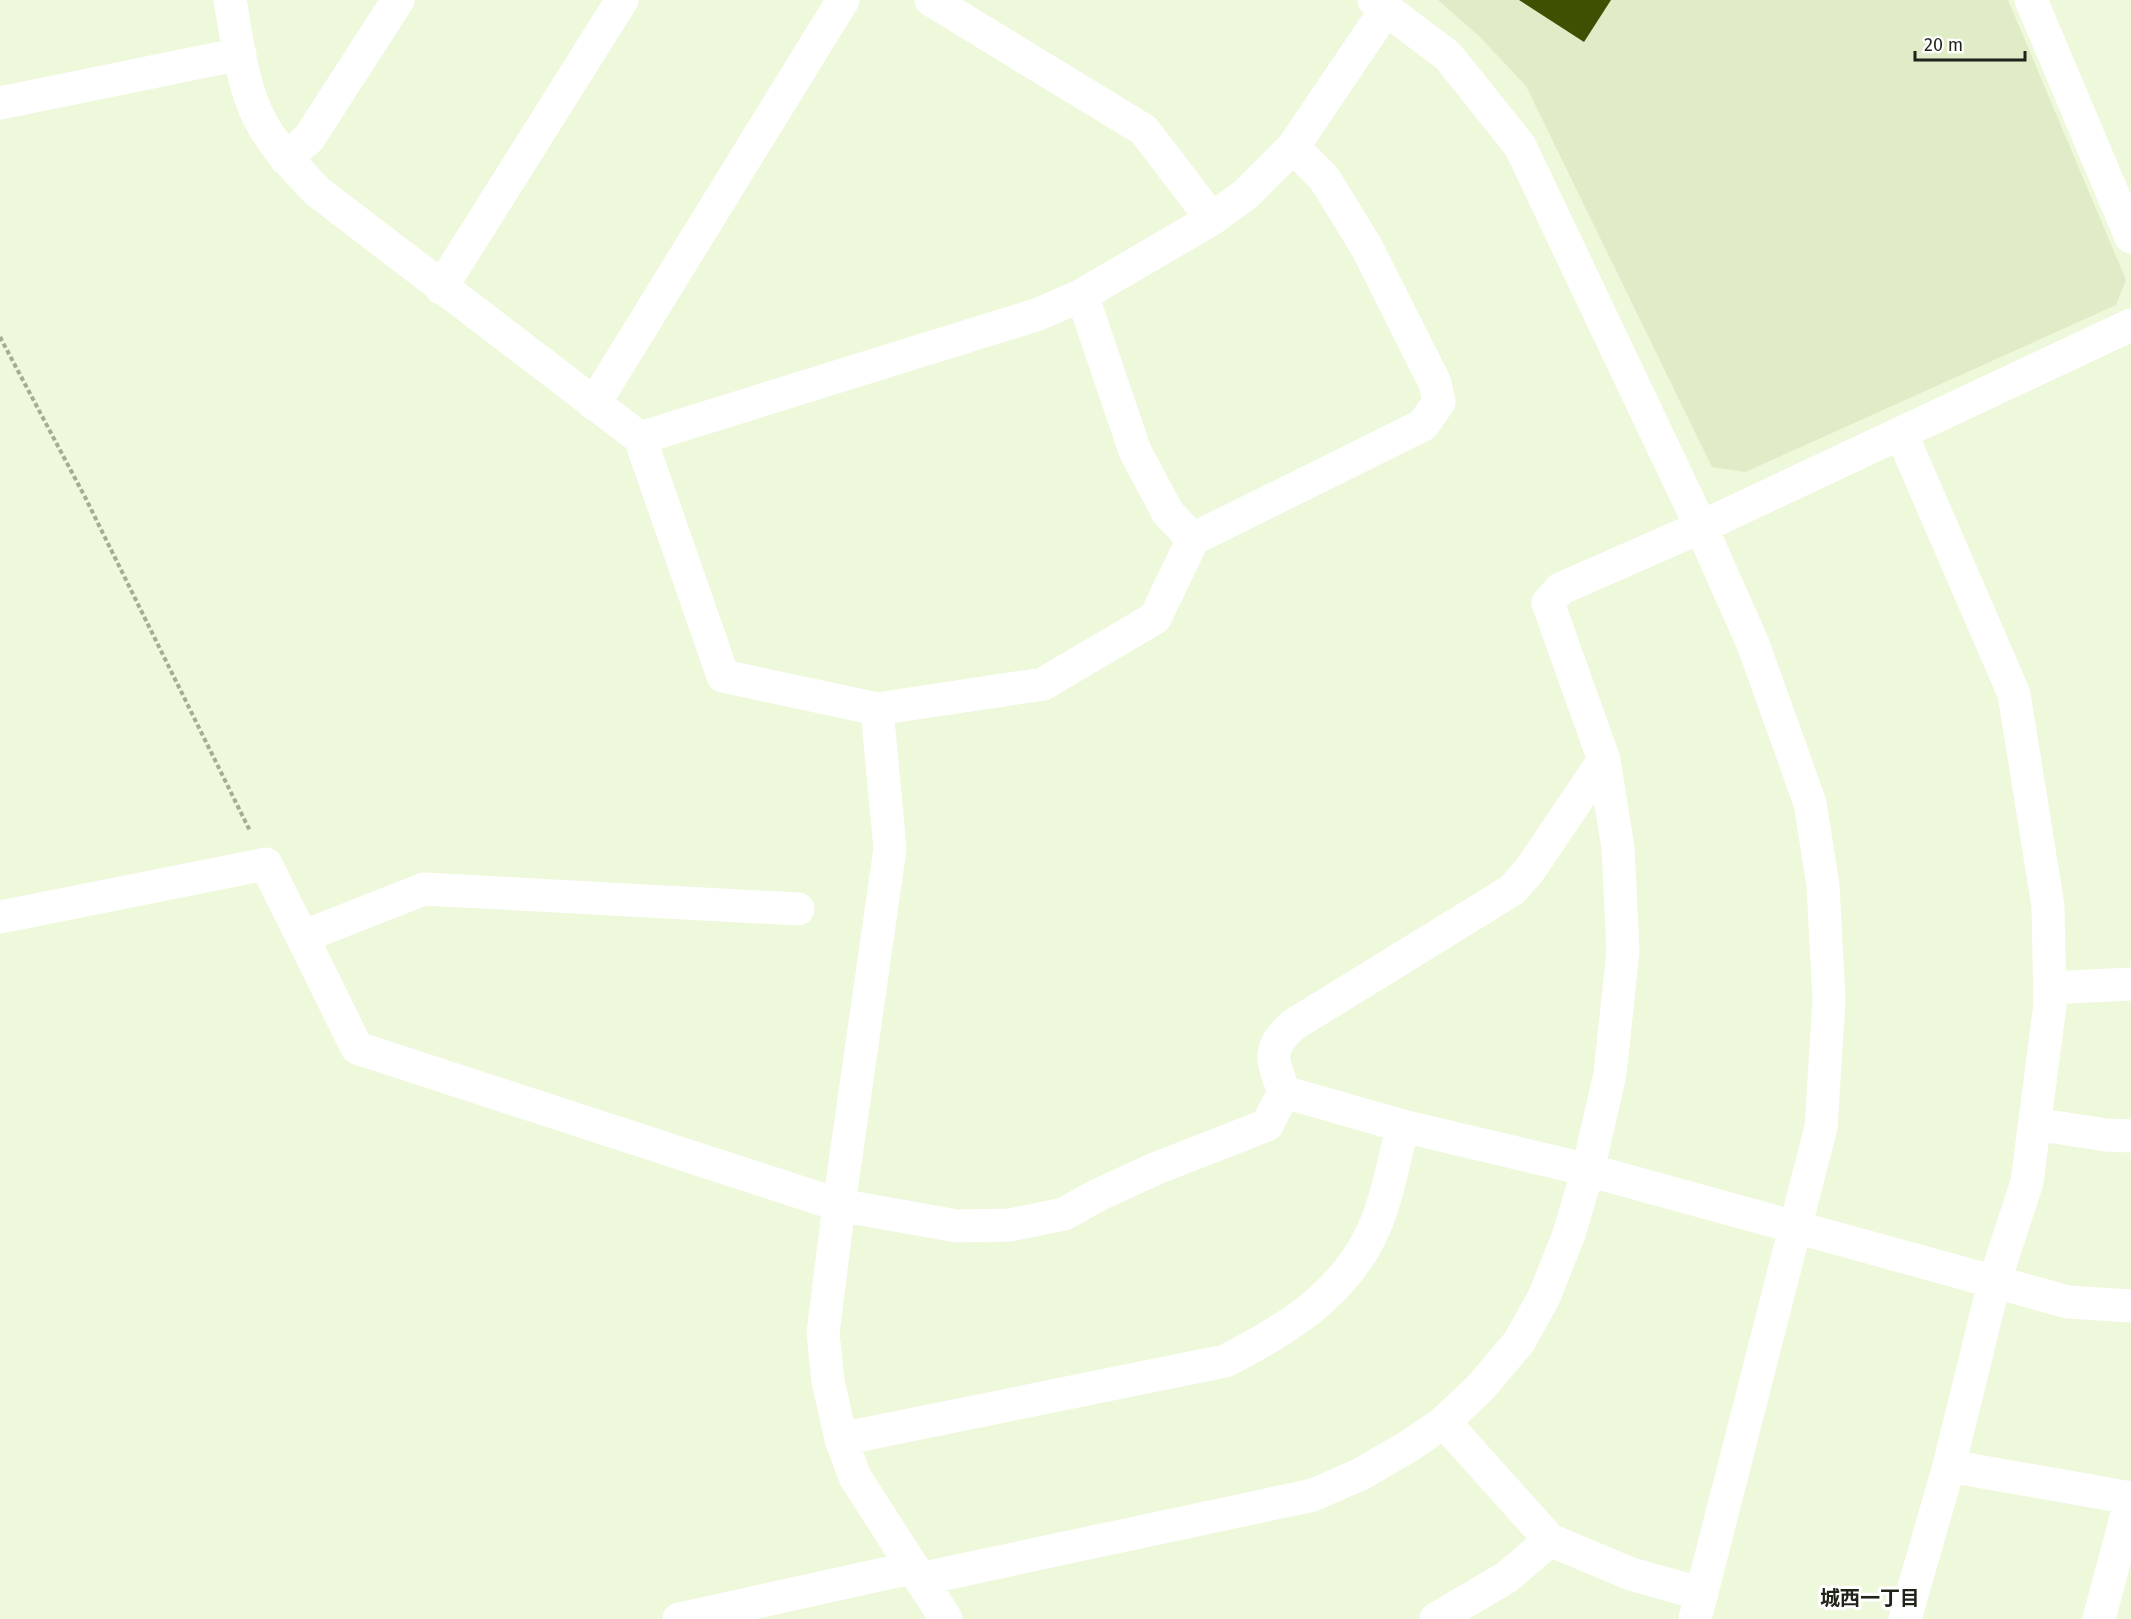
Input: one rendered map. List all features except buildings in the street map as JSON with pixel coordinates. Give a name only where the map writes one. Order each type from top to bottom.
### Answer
[{"type":"street","points":[[230,0],[251,101],[266,131],[286,159],[318,192],[640,438],[723,676],[877,709],[1043,684],[1155,618],[1193,539],[1423,425],[1439,402],[1435,383],[1366,246],[1324,178],[1293,147]]},
{"type":"street","points":[[286,159],[309,138],[398,0]]},
{"type":"street","points":[[441,288],[622,0]]},
{"type":"street","points":[[594,404],[843,0]]},
{"type":"street","points":[[931,0],[1144,130],[1212,219]]},
{"type":"street","points":[[2031,0],[2131,237]]},
{"type":"street","points":[[640,438],[1039,315],[1082,295],[1212,219],[1246,194],[1293,147],[1381,4],[1448,56],[1520,146],[1701,527],[1753,645],[1810,803],[1823,885],[1829,1000],[1821,1127],[1699,1606],[1550,1540],[1444,1422]]},
{"type":"street","points":[[0,103],[240,54]]},
{"type":"street","points":[[1082,295],[1136,451],[1168,513],[1193,539]]},
{"type":"street","points":[[680,1619],[1313,1495],[1400,1452],[1444,1422],[1480,1388],[1519,1342],[1544,1297],[1569,1234],[1588,1170],[1610,1074],[1623,951],[1618,848],[1604,760],[1548,603],[1560,589],[1701,527],[2131,325]]},
{"type":"street","points":[[1901,433],[2014,694],[2048,906],[2050,988],[2050,1005],[2027,1182],[1994,1283],[1949,1467],[1905,1619]]},
{"type":"street","points":[[877,709],[890,849],[823,1333],[828,1381],[841,1439],[855,1477],[946,1619]]},
{"type":"street","points":[[0,917],[266,864],[357,1048],[839,1206],[957,1226],[1010,1225],[1064,1214],[1098,1194],[1157,1168],[1267,1125],[1284,1092],[1276,1070],[1274,1050],[1277,1039],[1293,1025],[1512,890],[1529,871],[1604,760]]},
{"type":"street","points":[[302,937],[424,889],[798,909]]},
{"type":"street","points":[[2050,988],[2131,984]]},
{"type":"street","points":[[1284,1092],[1403,1126],[1588,1170],[2068,1302],[2131,1306]]},
{"type":"street","points":[[2035,1124],[2106,1136],[2131,1136]]},
{"type":"street","points":[[841,1439],[1225,1360],[1271,1338],[1302,1316],[1351,1268],[1370,1236],[1382,1205],[1403,1126]]},
{"type":"street","points":[[1949,1467],[2131,1499],[2099,1619]]},
{"type":"street","points":[[1436,1619],[1507,1577],[1550,1540]]},
{"type":"path","points":[[0,337],[85,496],[266,864]]},
{"type":"shaded area","points":[[1438,0],[2008,0],[2126,280],[2116,305],[1745,472],[1712,467],[1526,86],[1480,37]]},
{"type":"district","name":"城西一丁目","points":[[1870,1598]]}]
